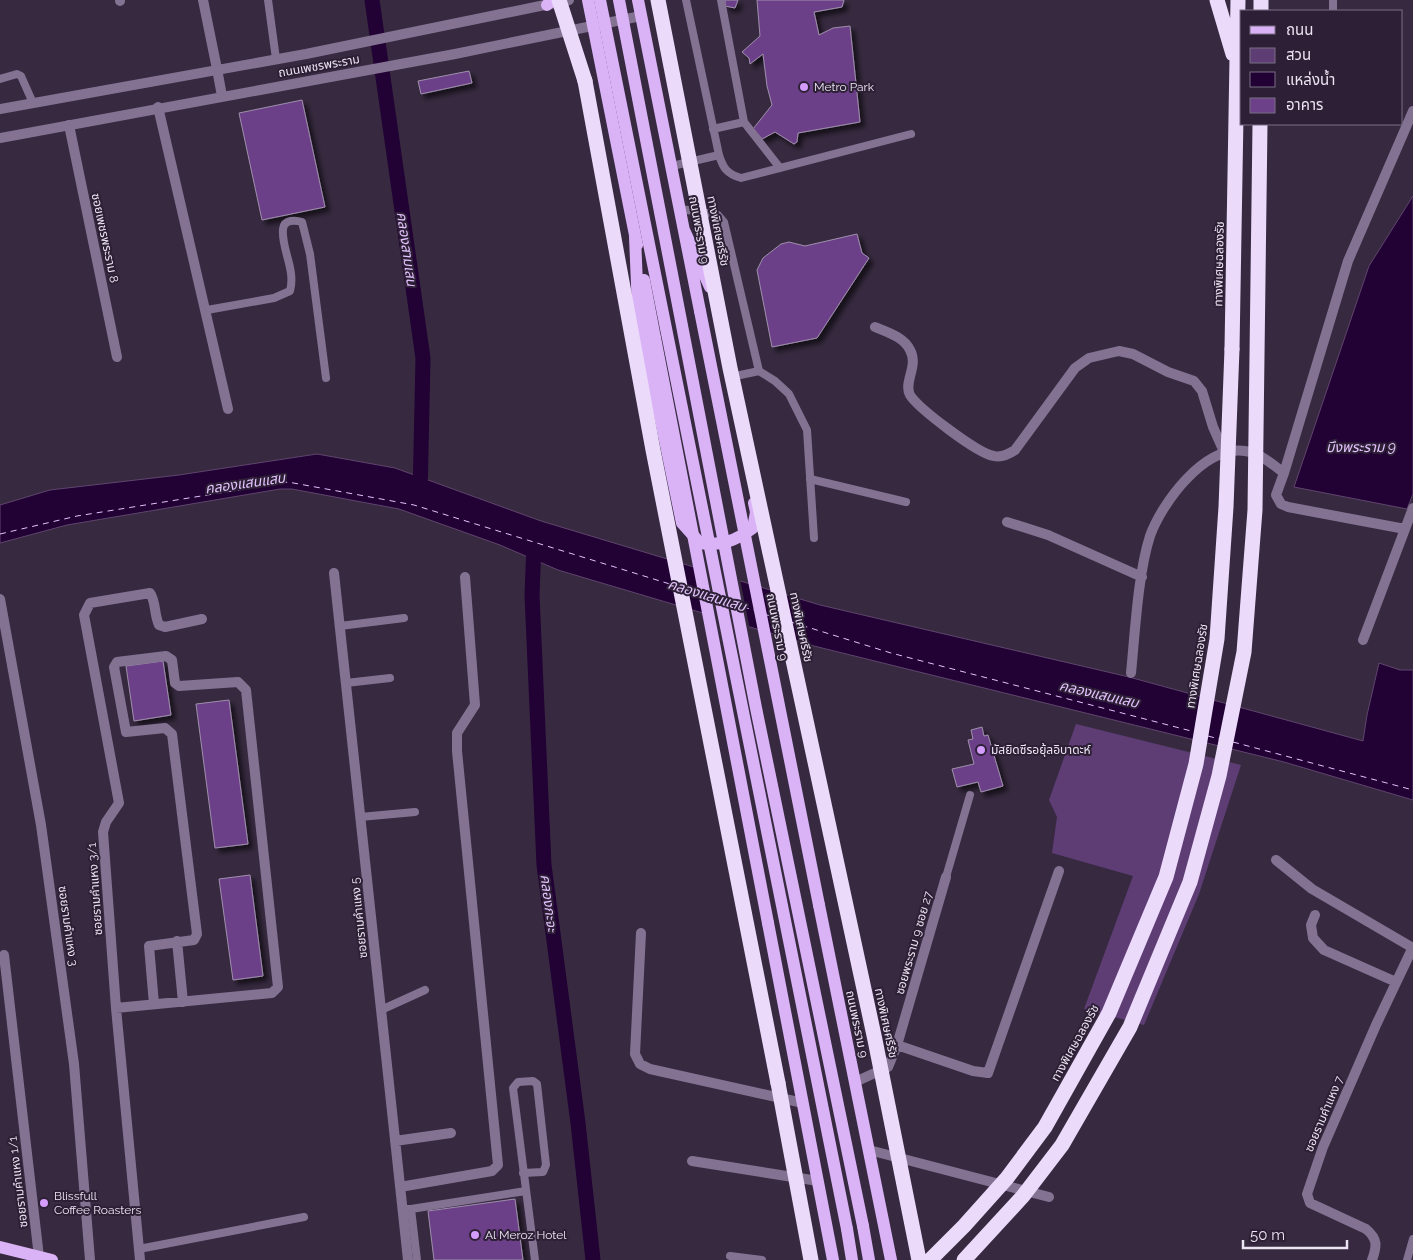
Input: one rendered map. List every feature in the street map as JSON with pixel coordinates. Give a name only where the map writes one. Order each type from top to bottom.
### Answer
[{"type":"highway","points":[[569,0],[653,450],[811,1260]]},
{"type":"highway","name":"ทางพิเศษศรีรัช","points":[[658,0],[732,377],[875,1040],[919,1260]]},
{"type":"highway","points":[[1217,0],[1238,73]]},
{"type":"highway","name":"ทางพิเศษฉลองรัช","points":[[930,1260],[964,1226],[1007,1178],[1045,1126],[1110,1013],[1169,868],[1196,764],[1218,640],[1228,478],[1238,73],[1238,0]]},
{"type":"highway","points":[[553,2],[585,81]]},
{"type":"highway","points":[[964,1260],[1023,1196],[1062,1145],[1130,1027],[1190,882],[1219,776],[1244,652],[1255,510],[1260,125]]},
{"type":"main road","points":[[588,0],[833,1260]]},
{"type":"main road","points":[[600,0],[852,1260]]},
{"type":"main road","points":[[619,0],[756,708],[869,1260]]},
{"type":"main road","name":"ถนนพระราม 9","points":[[638,0],[891,1260]]},
{"type":"main road","points":[[635,237],[638,309],[682,523],[700,543],[717,545],[738,539],[753,528],[756,512],[731,377],[711,289],[684,230]]},
{"type":"main road","points":[[0,1247],[52,1260]]},
{"type":"street","points":[[203,0],[222,96]]},
{"type":"street","name":"ถนนเพชรพระราม","points":[[0,109],[306,54],[449,26],[526,5],[569,0]]},
{"type":"street","name":"ถนนเพชรพระราม","points":[[0,138],[158,107],[455,54],[642,16]]},
{"type":"street","points":[[158,107],[207,310],[228,408]]},
{"type":"street","points":[[1405,529],[1283,506],[1276,495],[1348,261],[1413,111]]},
{"type":"street","name":"ซอยเพชรพระราม 8","points":[[69,124],[117,357]]},
{"type":"street","points":[[875,327],[903,341],[911,350],[913,372],[909,382],[910,393],[923,410],[970,443],[993,456],[1008,455],[1015,450],[1074,368],[1088,358],[1119,351],[1133,354],[1168,372],[1194,381],[1202,391],[1213,427],[1225,454]]},
{"type":"street","points":[[1131,673],[1142,577],[1150,538],[1165,507],[1179,487],[1197,470],[1225,454],[1239,451],[1265,458],[1284,473]]},
{"type":"street","points":[[1363,640],[1413,508]]},
{"type":"street","points":[[1008,522],[1048,535],[1142,577]]},
{"type":"street","name":"ซอยรามคำแหง 5","points":[[334,573],[400,1187],[407,1209],[408,1260]]},
{"type":"street","points":[[400,1187],[492,1171],[498,1166],[457,751],[458,733],[475,705],[465,577]]},
{"type":"street","name":"ซอยรามคำแหง 3/1","points":[[140,1260],[116,1008],[103,832],[106,822],[119,803],[84,615],[90,603],[150,593],[153,597],[154,616],[159,625],[165,627],[202,619]]},
{"type":"street","name":"ซอยรามคำแหง 3","points":[[0,599],[41,825],[72,1054],[90,1260]]},
{"type":"street","points":[[116,1008],[272,993],[278,987],[246,690],[238,682],[179,686],[176,683],[171,659],[166,656],[117,662],[114,667],[126,732],[165,728],[172,734],[197,934],[194,940],[149,946],[154,1004]]},
{"type":"street","points":[[1276,860],[1312,889],[1413,947]]},
{"type":"street","points":[[897,1044],[973,1071],[988,1073],[1058,871]]},
{"type":"street","name":"ซอยพระราม 9 ซอย 27","points":[[855,1082],[888,1067],[897,1044],[946,877]]},
{"type":"street","points":[[1315,915],[1311,925],[1316,944],[1333,955],[1396,982]]},
{"type":"street","points":[[640,933],[635,1054],[640,1064],[650,1069],[803,1103]]},
{"type":"street","points":[[177,941],[183,1002]]},
{"type":"street","name":"ซอยรามคำแหง 7","points":[[1372,1260],[1376,1244],[1372,1234],[1358,1224],[1310,1203],[1307,1194],[1323,1147],[1413,947]]},
{"type":"street","name":"ซอยรามคำแหง 1/1","points":[[4,955],[39,1257]]},
{"type":"street","points":[[396,1142],[451,1133]]},
{"type":"street","points":[[869,1150],[1049,1197]]},
{"type":"street","points":[[692,1161],[818,1181]]},
{"type":"lane","points":[[268,0],[276,59]]},
{"type":"lane","points":[[686,0],[719,155],[723,168],[731,175],[741,178],[911,134]]},
{"type":"lane","points":[[721,0],[744,122],[780,168]]},
{"type":"lane","points":[[0,79],[18,74],[21,76],[33,103]]},
{"type":"lane","points":[[713,129],[744,122]]},
{"type":"lane","points":[[672,166],[719,155]]},
{"type":"lane","points":[[681,209],[718,215],[724,222],[759,371]]},
{"type":"lane","points":[[207,310],[274,298],[290,291],[290,268],[283,229],[286,223],[292,220],[302,222],[310,254],[326,378]]},
{"type":"lane","points":[[731,377],[759,371],[775,381],[789,394],[807,430],[814,538]]},
{"type":"lane","points":[[810,479],[906,502]]},
{"type":"lane","points":[[340,626],[404,618]]},
{"type":"lane","points":[[346,683],[390,678]]},
{"type":"lane","points":[[946,877],[970,795]]},
{"type":"lane","points":[[360,817],[415,812]]},
{"type":"lane","points":[[381,1010],[425,990]]},
{"type":"lane","points":[[523,1173],[543,1172],[546,1165],[537,1084],[533,1081],[518,1082],[513,1088],[523,1173],[535,1260]]},
{"type":"lane","points":[[417,1260],[407,1209],[526,1191]]},
{"type":"lane","points":[[139,1249],[304,1217]]},
{"type":"lane","points":[[1407,1260],[1413,1239]]},
{"type":"lane","points":[[730,1256],[762,1260]]},
{"type":"green space","points":[[1076,724],[1241,765],[1199,894],[1144,1025],[1084,1009],[1133,876],[1052,853],[1057,817],[1049,800]]},
{"type":"water","name":"บึงพระราม 9","points":[[1413,196],[1413,494],[1407,509],[1294,487],[1369,266]]},
{"type":"water","name":"คลองแสนแสบ","points":[[317,454],[395,468],[541,521],[820,605],[1129,677],[1363,741],[1379,663],[1400,670],[1413,670],[1413,800],[1284,762],[814,646],[558,570],[500,545],[399,509],[292,489],[280,489],[67,525],[0,543],[0,505],[50,490],[179,475]]},
{"type":"pier","points":[[704,568],[740,579],[750,630],[714,619]]},
{"type":"building","points":[[725,0],[738,0],[735,8],[725,6]]},
{"type":"building","points":[[757,0],[844,0],[842,7],[814,12],[819,35],[833,28],[850,26],[860,122],[798,133],[797,142],[794,144],[775,132],[762,139],[753,129],[772,105],[767,86],[763,54],[750,64],[749,58],[742,52],[760,36]]},
{"type":"building","points":[[469,71],[472,83],[421,94],[418,81]]},
{"type":"building","points":[[302,100],[325,207],[262,220],[239,113]]},
{"type":"building","points":[[857,234],[862,253],[869,258],[817,338],[772,347],[757,270],[763,258],[781,244],[789,242],[805,246]]},
{"type":"building","points":[[163,661],[171,715],[134,721],[126,666]]},
{"type":"building","points":[[229,700],[248,844],[215,848],[196,704]]},
{"type":"building","name":"มัสยิดซีรอยุ้ลอิบาดะห์","points":[[982,727],[984,736],[988,735],[1003,786],[981,792],[978,782],[957,787],[952,769],[974,764],[968,740],[973,739],[971,730]]},
{"type":"building","points":[[250,875],[263,976],[233,980],[219,879]]},
{"type":"building","name":"Al Meroz Hotel","points":[[515,1199],[523,1260],[434,1260],[428,1211]]},
{"type":"waterway","name":"คลองสามเสน","points":[[372,0],[423,358],[420,498]]},
{"type":"waterway","name":"คลองกะจะ","points":[[534,544],[532,595],[544,865],[578,1123],[593,1260]]},
{"type":"ferry route","points":[[0,534],[77,516],[288,482],[414,505],[673,585]]},
{"type":"ferry route","points":[[689,590],[699,593]]},
{"type":"ferry route","points":[[743,607],[754,610]]},
{"type":"ferry route","points":[[767,615],[775,617]]},
{"type":"ferry route","points":[[791,622],[891,653],[1195,732]]},
{"type":"ferry route","points":[[1208,736],[1219,739]]},
{"type":"ferry route","points":[[1233,742],[1413,790]]},
{"type":"place","name":"Metro Park","points":[[804,87]]},
{"type":"place","name":"มัสยิดซีรอยุ้ลอิบาดะห์","points":[[981,750]]},
{"type":"place","name":"Blissfull Coffee Roasters","points":[[44,1203]]},
{"type":"place","name":"Al Meroz Hotel","points":[[475,1235]]}]
